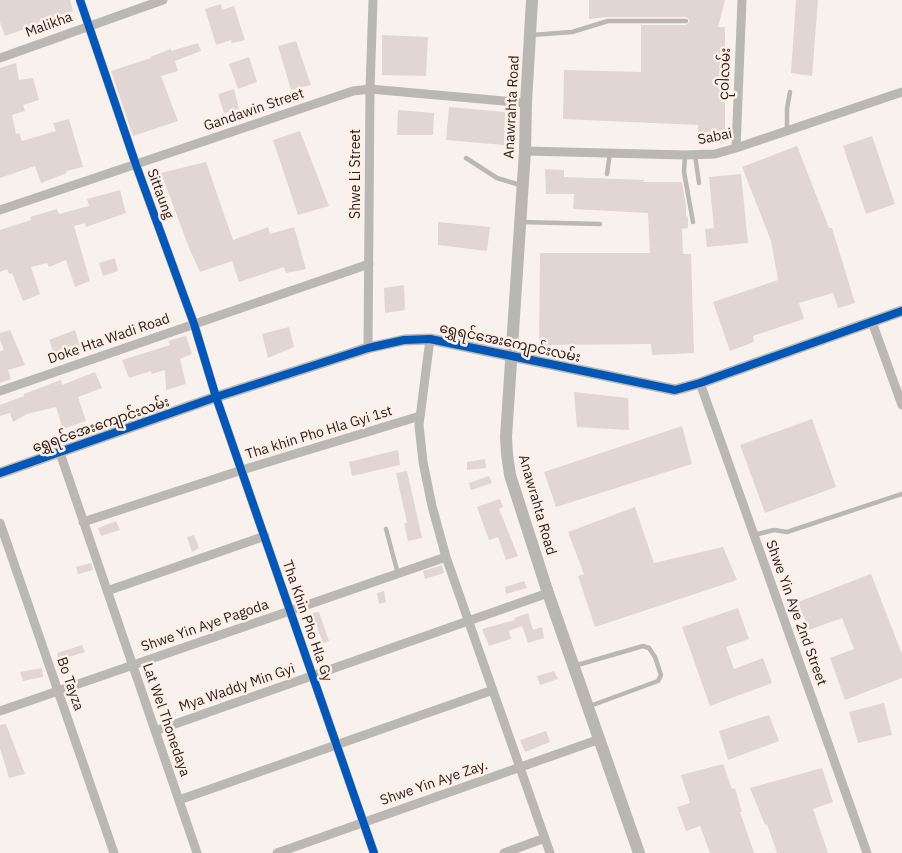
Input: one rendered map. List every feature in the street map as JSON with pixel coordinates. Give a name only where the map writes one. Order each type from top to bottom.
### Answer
[{"type":"main road","name":"Anawrahta Road","points":[[532,0],[523,185],[506,437],[507,454],[510,476],[548,592],[639,853]]},
{"type":"street","name":"Sittaung","points":[[80,0],[136,165],[194,324],[216,398]]},
{"type":"street","name":"Malikha","points":[[0,58],[163,0]]},
{"type":"street","name":"Shwe Li Street","points":[[368,348],[370,89],[373,0]]},
{"type":"street","name":"ငုဝါလမ်း","points":[[736,148],[742,0]]},
{"type":"street","name":"Gandawin Street","points":[[0,210],[353,91],[370,89],[526,103]]},
{"type":"street","name":"Sabai","points":[[525,151],[715,154],[902,92]]},
{"type":"street","name":"Doke Hta Wadi Road","points":[[0,391],[370,264]]},
{"type":"street","name":"ရွှေရင်အေးကျောင်းလမ်း","points":[[0,473],[216,398],[368,348],[404,340],[430,339],[674,390],[700,383],[902,311]]},
{"type":"street","points":[[872,322],[902,405]]},
{"type":"street","points":[[430,339],[419,425],[423,462],[432,506],[446,557],[550,853]]},
{"type":"street","name":"Shwe Yin Aye 2nd Street","points":[[700,383],[867,853]]},
{"type":"street","name":"Tha Khin Pho Hla Gy","points":[[216,398],[374,853]]},
{"type":"street","name":"Tha khin Pho Hla Gyi 1st","points":[[83,522],[242,470],[420,416]]},
{"type":"street","name":"Lat Wel Thonedaya","points":[[60,453],[197,853]]},
{"type":"street","name":"Bo Tayza","points":[[0,523],[114,853]]},
{"type":"street","points":[[107,590],[265,536]]},
{"type":"street","name":"Shwe Yin Aye Pagoda","points":[[0,711],[446,557]]},
{"type":"street","name":"Mya Waddy Min Gyi","points":[[155,731],[548,592]]},
{"type":"street","points":[[179,800],[493,690]]},
{"type":"street","name":"Shwe Yin Aye Zay.","points":[[277,853],[600,739]]},
{"type":"street","points":[[504,853],[545,838]]},
{"type":"lane","points":[[530,35],[572,32],[608,21],[686,21]]},
{"type":"lane","points":[[787,130],[787,109],[790,92]]},
{"type":"lane","points":[[607,174],[610,153]]},
{"type":"lane","points":[[685,155],[684,172],[693,222]]},
{"type":"lane","points":[[695,155],[699,183]]},
{"type":"lane","points":[[466,158],[497,178],[523,185]]},
{"type":"lane","points":[[520,222],[600,224]]},
{"type":"lane","points":[[754,535],[774,530],[787,532],[902,494]]},
{"type":"lane","points":[[386,529],[398,574]]},
{"type":"lane","points":[[573,666],[644,646],[649,648],[660,670],[661,675],[658,681],[589,707]]},
{"type":"building","points":[[0,0],[70,0],[73,11],[38,22],[39,24],[5,36],[0,22]]},
{"type":"building","points":[[589,0],[725,0],[718,27],[725,27],[725,132],[698,132],[698,125],[563,119],[564,70],[641,72],[641,25],[686,25],[690,21],[686,17],[608,17],[589,19]]},
{"type":"building","points":[[796,0],[818,0],[812,76],[791,73]]},
{"type":"building","points":[[221,4],[222,10],[234,6],[245,40],[232,43],[231,40],[216,45],[205,9]]},
{"type":"building","points":[[382,35],[428,37],[426,76],[382,75]]},
{"type":"building","points":[[296,41],[311,85],[291,90],[278,46]]},
{"type":"building","points":[[198,43],[201,51],[175,61],[178,71],[161,76],[178,121],[133,136],[111,71],[151,58],[171,49],[171,51]]},
{"type":"building","points":[[249,57],[257,82],[238,89],[229,64]]},
{"type":"building","points":[[16,63],[19,80],[33,78],[39,100],[23,105],[25,111],[12,115],[16,134],[19,133],[22,141],[56,131],[53,123],[69,119],[83,167],[66,171],[67,173],[41,183],[35,166],[0,178],[0,68]]},
{"type":"building","points":[[234,89],[239,109],[224,113],[218,94]]},
{"type":"building","points":[[449,107],[505,112],[504,145],[446,140]]},
{"type":"building","points":[[398,110],[434,113],[433,135],[397,135]]},
{"type":"building","points":[[300,131],[329,206],[298,215],[273,140]]},
{"type":"building","points":[[872,136],[895,204],[866,214],[843,146]]},
{"type":"building","points":[[797,146],[829,228],[832,228],[855,303],[838,308],[833,293],[799,303],[804,319],[753,336],[754,342],[730,351],[713,302],[778,280],[771,241],[742,167]]},
{"type":"building","points":[[206,162],[233,240],[268,227],[270,234],[294,227],[306,269],[286,273],[284,267],[239,282],[232,261],[200,272],[161,173]]},
{"type":"building","points":[[545,169],[564,170],[564,177],[644,180],[643,182],[682,182],[686,216],[688,217],[688,228],[682,229],[683,254],[691,254],[694,353],[652,355],[651,344],[539,345],[540,253],[650,253],[648,213],[573,209],[574,194],[546,194]]},
{"type":"building","points":[[741,174],[748,243],[707,247],[705,229],[714,228],[709,177]]},
{"type":"building","points":[[120,190],[126,213],[86,227],[85,223],[74,226],[90,281],[75,287],[66,260],[49,267],[47,263],[31,267],[40,294],[23,301],[12,273],[9,274],[7,269],[0,272],[0,230],[31,220],[30,217],[57,209],[59,214],[89,206],[87,199]]},
{"type":"building","points":[[438,222],[490,227],[487,251],[438,245]]},
{"type":"building","points":[[115,258],[118,271],[103,276],[99,263]]},
{"type":"building","points":[[404,285],[405,310],[385,313],[384,288]]},
{"type":"building","points":[[289,327],[294,347],[268,358],[262,334]]},
{"type":"building","points":[[10,330],[25,365],[8,370],[11,379],[0,383],[0,351],[4,350],[0,340],[0,333]]},
{"type":"building","points":[[75,330],[81,349],[56,359],[49,340]]},
{"type":"building","points":[[186,336],[192,354],[180,359],[186,384],[166,390],[165,370],[152,374],[151,371],[129,378],[122,360],[170,345],[168,341]]},
{"type":"building","points":[[95,372],[102,388],[78,397],[86,421],[63,429],[56,407],[27,414],[13,422],[10,413],[0,416],[0,405],[61,380],[62,385]]},
{"type":"building","points":[[574,392],[628,398],[629,430],[577,427]]},
{"type":"building","points":[[812,419],[836,487],[765,513],[740,445]]},
{"type":"building","points":[[682,426],[692,464],[556,507],[544,472]]},
{"type":"building","points":[[398,450],[400,465],[352,476],[349,462]]},
{"type":"building","points":[[485,459],[486,468],[467,470],[467,462]]},
{"type":"building","points":[[407,471],[422,538],[408,541],[404,523],[407,523],[396,473]]},
{"type":"building","points":[[489,476],[492,483],[471,490],[469,483]]},
{"type":"building","points":[[500,499],[503,507],[499,509],[518,556],[506,560],[498,537],[489,540],[477,507]]},
{"type":"building","points":[[635,507],[654,563],[723,547],[737,580],[595,627],[578,576],[584,574],[568,532]]},
{"type":"building","points":[[116,521],[120,530],[101,536],[98,528]]},
{"type":"building","points":[[194,535],[199,548],[192,552],[187,537]]},
{"type":"building","points":[[91,563],[93,570],[78,574],[76,567]]},
{"type":"building","points":[[442,565],[444,573],[425,579],[423,571]]},
{"type":"building","points":[[871,574],[902,654],[902,678],[845,700],[830,658],[854,649],[842,618],[809,630],[798,602]]},
{"type":"building","points":[[524,581],[527,588],[506,594],[505,587]]},
{"type":"building","points":[[384,591],[386,602],[379,604],[377,593]]},
{"type":"building","points":[[738,608],[749,639],[726,647],[734,669],[763,658],[772,683],[710,706],[682,627]]},
{"type":"building","points":[[319,612],[329,641],[323,643],[312,613]]},
{"type":"building","points":[[528,613],[533,630],[542,627],[544,638],[528,643],[522,626],[509,631],[511,639],[489,646],[482,629],[515,620],[514,618]]},
{"type":"building","points":[[82,645],[85,652],[59,660],[57,653]]},
{"type":"building","points":[[42,668],[43,677],[23,681],[20,672]]},
{"type":"building","points":[[554,671],[558,679],[540,685],[537,676]]},
{"type":"building","points":[[884,703],[892,735],[858,743],[849,712]]},
{"type":"building","points":[[769,715],[779,741],[728,760],[719,731]]},
{"type":"building","points":[[6,724],[25,774],[9,778],[0,748],[0,725]]},
{"type":"building","points":[[546,731],[550,742],[525,752],[520,740]]},
{"type":"building","points":[[723,764],[732,789],[735,788],[742,812],[740,812],[754,853],[710,853],[700,826],[686,831],[677,807],[690,803],[681,775]]},
{"type":"building","points":[[822,768],[833,802],[813,809],[828,853],[777,853],[767,824],[765,825],[750,788]]},
{"type":"cycle path","points":[[80,0],[136,165],[194,324],[216,397],[374,853]]},
{"type":"cycle path","points":[[0,473],[216,397],[368,348],[404,340],[430,339],[675,390],[700,383],[902,311]]}]
